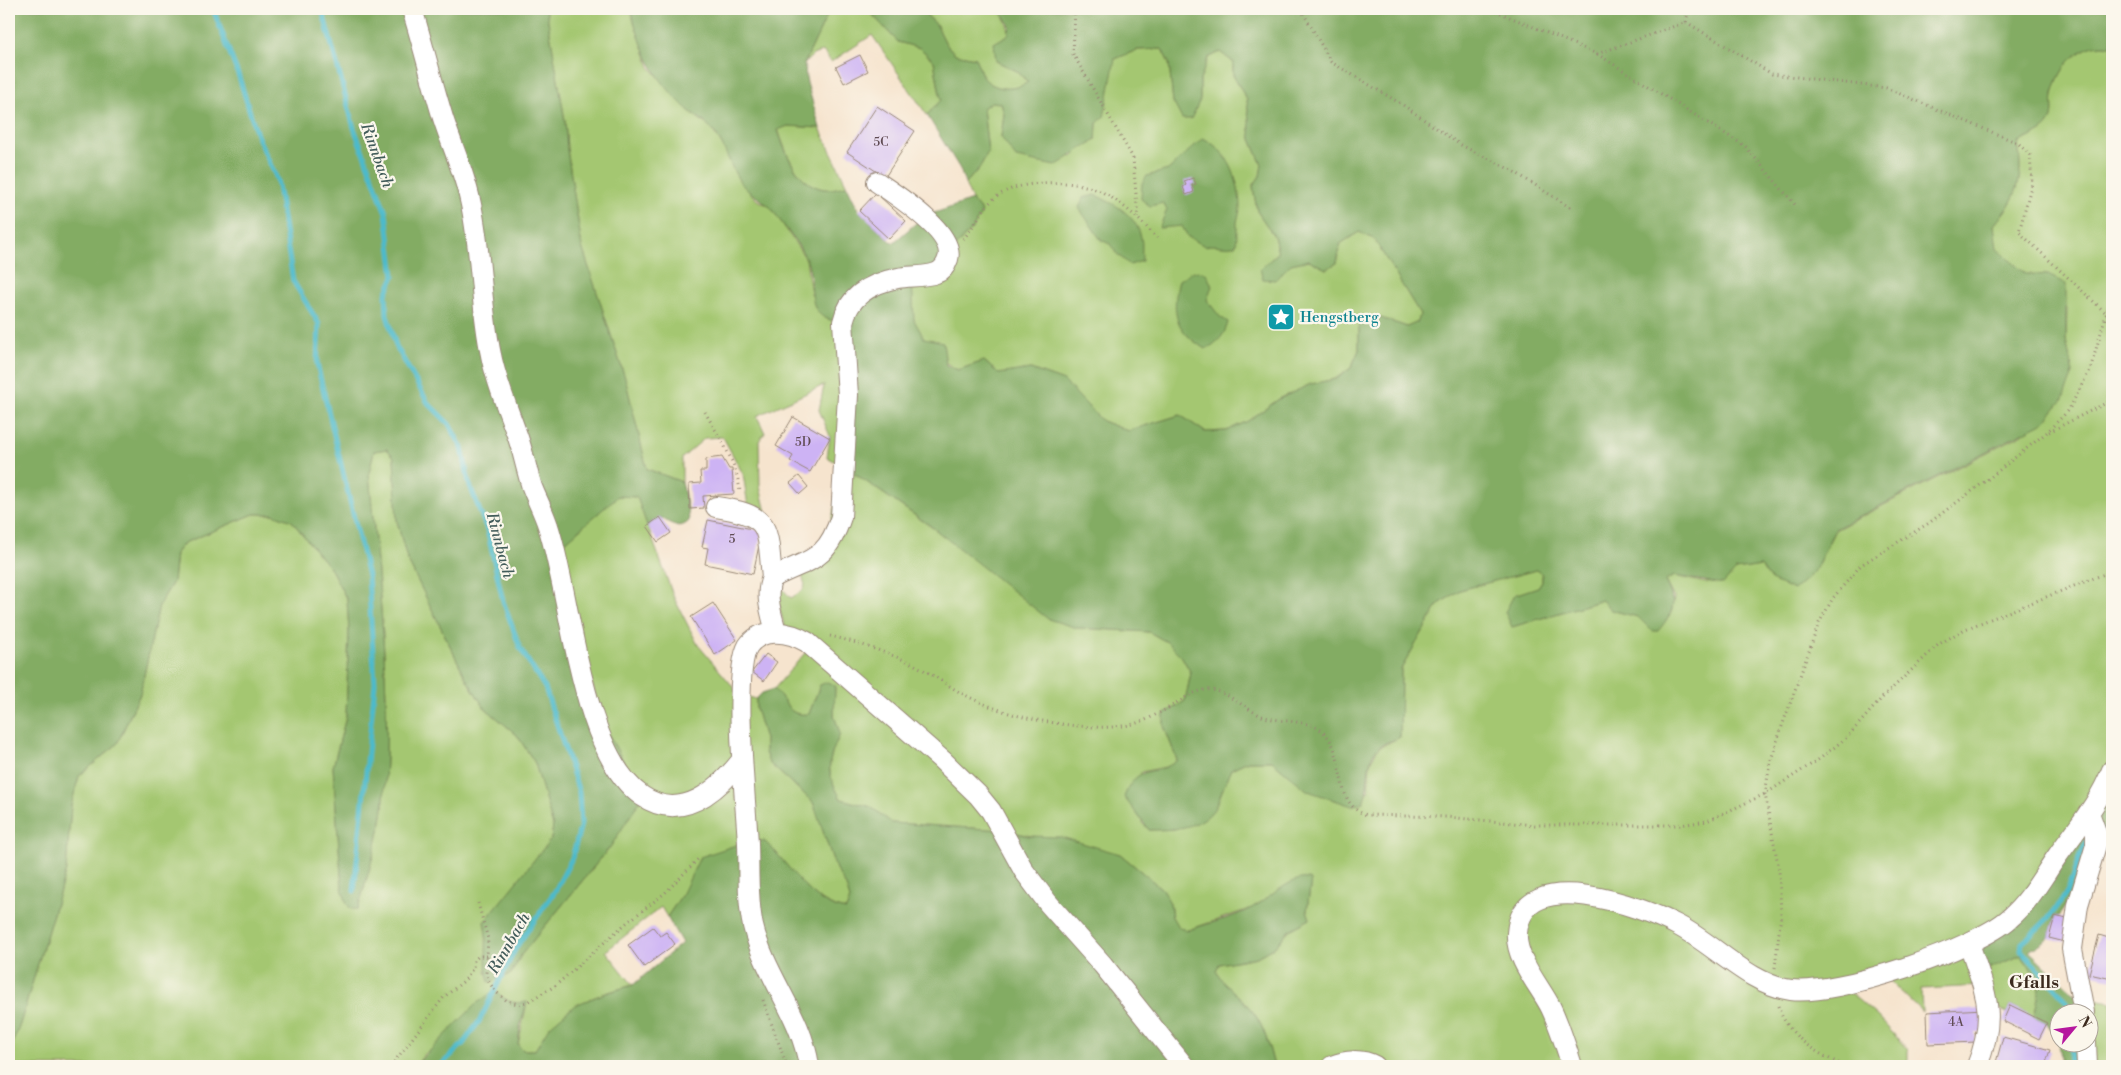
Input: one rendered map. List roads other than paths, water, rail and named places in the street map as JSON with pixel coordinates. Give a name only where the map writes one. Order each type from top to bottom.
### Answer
[{"type":"street","points":[[412,9],[443,119],[472,204],[491,358],[533,488],[548,526],[572,639],[588,698],[605,745],[615,765],[633,788],[643,796],[668,806],[682,806],[712,793],[742,760]]},
{"type":"street","points":[[772,578],[808,563],[823,552],[835,536],[841,517],[848,395],[843,322],[852,300],[879,283],[898,278],[936,273],[947,262],[950,252],[947,241],[938,230],[877,182]]},
{"type":"street","points":[[716,507],[742,511],[758,519],[763,525],[769,544],[772,578],[768,585],[769,602],[776,632]]},
{"type":"street","points":[[809,1066],[799,1028],[769,972],[759,949],[752,924],[742,760],[742,669],[744,657],[749,646],[754,641],[776,632],[790,634],[806,642],[942,760],[978,795],[991,811],[1024,871],[1048,903],[1109,972],[1184,1066]]},
{"type":"street","points":[[1572,1066],[1551,1009],[1519,946],[1517,934],[1520,921],[1531,904],[1541,898],[1565,894],[1598,898],[1650,912],[1679,926],[1773,986],[1802,991],[1842,986],[1969,943],[1999,927],[2024,904],[2089,813],[2112,770]]},
{"type":"street","points":[[2082,1002],[2072,949],[2078,905],[2096,845],[2096,832],[2089,813]]},
{"type":"street","points":[[1969,943],[1989,1017],[1988,1038],[1977,1066]]},
{"type":"street","points":[[2086,1052],[2087,1066]]},
{"type":"street","points":[[1332,1066],[1353,1061],[1369,1063],[1375,1066]]},
{"type":"waterway","points":[[213,9],[239,77],[257,135],[277,179],[293,281],[319,324],[317,364],[368,576],[375,683],[354,891]]},
{"type":"waterway","name":"Rinnbach","points":[[322,9],[354,128],[386,213],[394,276],[386,294],[387,315],[396,346],[428,403],[449,424],[462,448],[469,483],[487,530],[503,601],[520,648],[545,688],[579,792],[581,824],[572,858],[555,891],[517,946],[480,1020],[463,1044],[440,1066]]},
{"type":"waterway","points":[[2104,830],[2112,824]]},
{"type":"waterway","points":[[2067,1002],[2021,950],[2022,942],[2043,924],[2066,894],[2087,841]]},
{"type":"waterway","points":[[2070,1066],[2071,1052]]},
{"type":"place","name":"Hengstberg","points":[[1281,317]]},
{"type":"district","name":"Gfalls","points":[[2034,982]]}]
